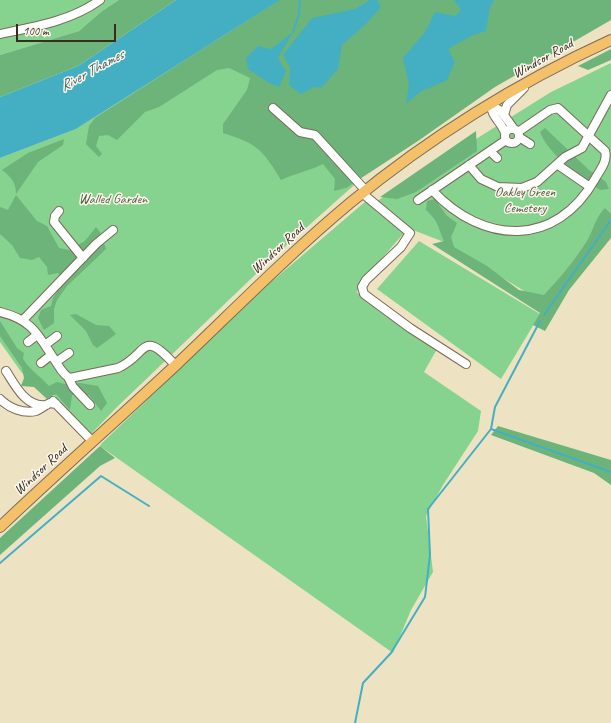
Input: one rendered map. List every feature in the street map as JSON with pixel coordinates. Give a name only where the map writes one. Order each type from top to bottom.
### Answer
[{"type":"main road","name":"Windsor Road","points":[[0,528],[92,441],[176,365],[302,245],[364,192],[401,164],[491,105],[529,83],[611,40]]},
{"type":"lane","points":[[0,34],[49,23],[71,16],[100,0]]},
{"type":"lane","points":[[504,115],[506,105],[529,83]]},
{"type":"lane","points":[[469,165],[478,176],[489,184],[513,189],[522,188],[537,182],[558,165],[565,157],[582,148],[611,95]]},
{"type":"lane","points":[[491,105],[499,109],[517,132],[530,144]]},
{"type":"lane","points":[[432,190],[447,206],[472,222],[492,229],[514,231],[534,228],[562,217],[580,202],[606,160],[606,155],[603,150],[560,109],[556,108],[517,132],[514,143],[509,143],[505,137],[502,125],[493,114],[491,105]]},
{"type":"lane","points":[[273,108],[300,132],[316,136],[364,192],[410,233],[400,247],[366,280],[362,287],[364,294],[410,328],[466,364]]},
{"type":"lane","points":[[418,200],[490,151],[505,137],[508,130],[517,132]]},
{"type":"lane","points":[[490,151],[497,158]]},
{"type":"lane","points":[[558,165],[590,187]]},
{"type":"lane","points":[[59,211],[55,216],[56,225],[83,258]]},
{"type":"lane","points":[[23,320],[83,258],[113,230]]},
{"type":"lane","points":[[0,312],[23,320],[45,345],[76,391],[90,406]]},
{"type":"lane","points":[[28,342],[37,335]]},
{"type":"lane","points":[[45,345],[57,336]]},
{"type":"lane","points":[[68,377],[74,378],[118,368],[139,351],[148,346],[159,349],[176,365]]},
{"type":"lane","points":[[41,363],[69,353]]},
{"type":"lane","points":[[6,371],[28,400],[38,405],[51,403]]},
{"type":"lane","points":[[0,399],[9,406],[23,411],[36,411],[51,403]]},
{"type":"lane","points":[[51,403],[92,441]]},
{"type":"green space","points":[[0,0],[119,0],[102,11],[79,31],[0,55]]},
{"type":"green space","points":[[119,0],[176,0],[78,66],[0,97],[0,55],[79,31],[102,11]]},
{"type":"green space","points":[[279,0],[611,0],[611,20],[495,87],[418,141],[346,188],[334,191],[335,179],[323,164],[281,180],[264,154],[258,149],[244,141],[223,133],[223,124],[247,90],[250,78],[229,68],[217,70],[159,107],[145,112],[117,140],[108,135],[99,136],[96,146],[102,154],[99,157],[86,144],[89,126],[95,118]]},
{"type":"green space","name":"Walled Garden","points":[[213,42],[361,179],[280,251],[117,407],[91,434],[52,393],[22,373],[0,342],[0,158],[76,129]]},
{"type":"green space","points":[[611,49],[611,60],[588,70],[578,66]]},
{"type":"green space","name":"Oakley Green Cemetery","points":[[611,63],[611,219],[547,305],[444,242],[413,230],[377,201],[551,92]]},
{"type":"green space","points":[[545,128],[589,170],[606,182],[609,189],[600,190],[558,157],[545,141],[540,132]]},
{"type":"green space","points":[[476,131],[477,151],[416,192],[397,199],[380,197]]},
{"type":"green space","points":[[64,139],[63,145],[38,162],[16,194],[15,186],[12,180],[2,170],[28,153]]},
{"type":"green space","points":[[16,195],[37,221],[47,226],[59,248],[69,250],[85,241],[96,227],[100,232],[106,249],[67,286],[57,300],[54,309],[54,323],[44,330],[38,318],[41,310],[51,306],[53,298],[64,281],[58,273],[48,275],[47,267],[39,257],[32,260],[20,258],[12,245],[0,234],[0,207],[8,210]]},
{"type":"green space","points":[[435,199],[447,216],[457,223],[451,237],[454,247],[487,266],[519,290],[544,295],[587,241],[599,216],[605,208],[611,214],[611,238],[569,290],[545,331],[533,325],[540,313],[432,244],[444,241],[436,222],[431,214],[426,210],[427,201]]},
{"type":"green space","points":[[366,201],[404,233],[361,282],[357,292],[355,291],[437,349],[424,372],[481,411],[478,431],[443,485],[426,516],[433,572],[411,610],[393,653],[100,446],[270,283]]},
{"type":"green space","points":[[419,241],[540,314],[501,379],[377,289]]},
{"type":"green space","points":[[76,314],[96,325],[109,326],[116,334],[97,348],[93,345],[86,331],[70,315]]},
{"type":"green space","points":[[0,321],[17,348],[24,353],[23,359],[26,363],[49,386],[57,382],[65,384],[80,383],[98,386],[107,403],[101,411],[89,395],[72,395],[70,410],[56,394],[47,399],[34,387],[21,386],[24,378],[22,368],[0,336]]},
{"type":"green space","points":[[498,426],[611,460],[611,485],[594,473],[491,435]]},
{"type":"green space","points":[[100,446],[115,458],[100,466],[0,555],[0,538]]},
{"type":"water","name":"River Thames","points":[[176,0],[280,0],[76,129],[0,158],[0,97],[78,66]]},
{"type":"water","points":[[370,0],[377,0],[381,7],[368,22],[342,45],[338,69],[321,88],[314,87],[301,94],[289,85],[290,68],[283,55],[312,18],[355,9]]},
{"type":"water","points":[[454,0],[494,0],[490,7],[486,31],[471,36],[448,49],[455,62],[447,80],[420,92],[406,104],[409,85],[403,58],[425,32],[435,12],[455,16],[461,10]]},
{"type":"water","points":[[293,32],[278,58],[286,71],[279,87],[269,83],[248,69],[246,58],[258,46],[271,49]]},
{"type":"waterway","points":[[293,32],[299,14],[300,0]]},
{"type":"waterway","points":[[544,315],[611,220]]},
{"type":"waterway","points":[[540,321],[495,407],[491,429],[611,472]]},
{"type":"waterway","points":[[355,723],[363,683],[391,653],[425,597],[430,555],[428,509],[491,429]]},
{"type":"waterway","points":[[0,563],[101,476],[149,506]]}]
